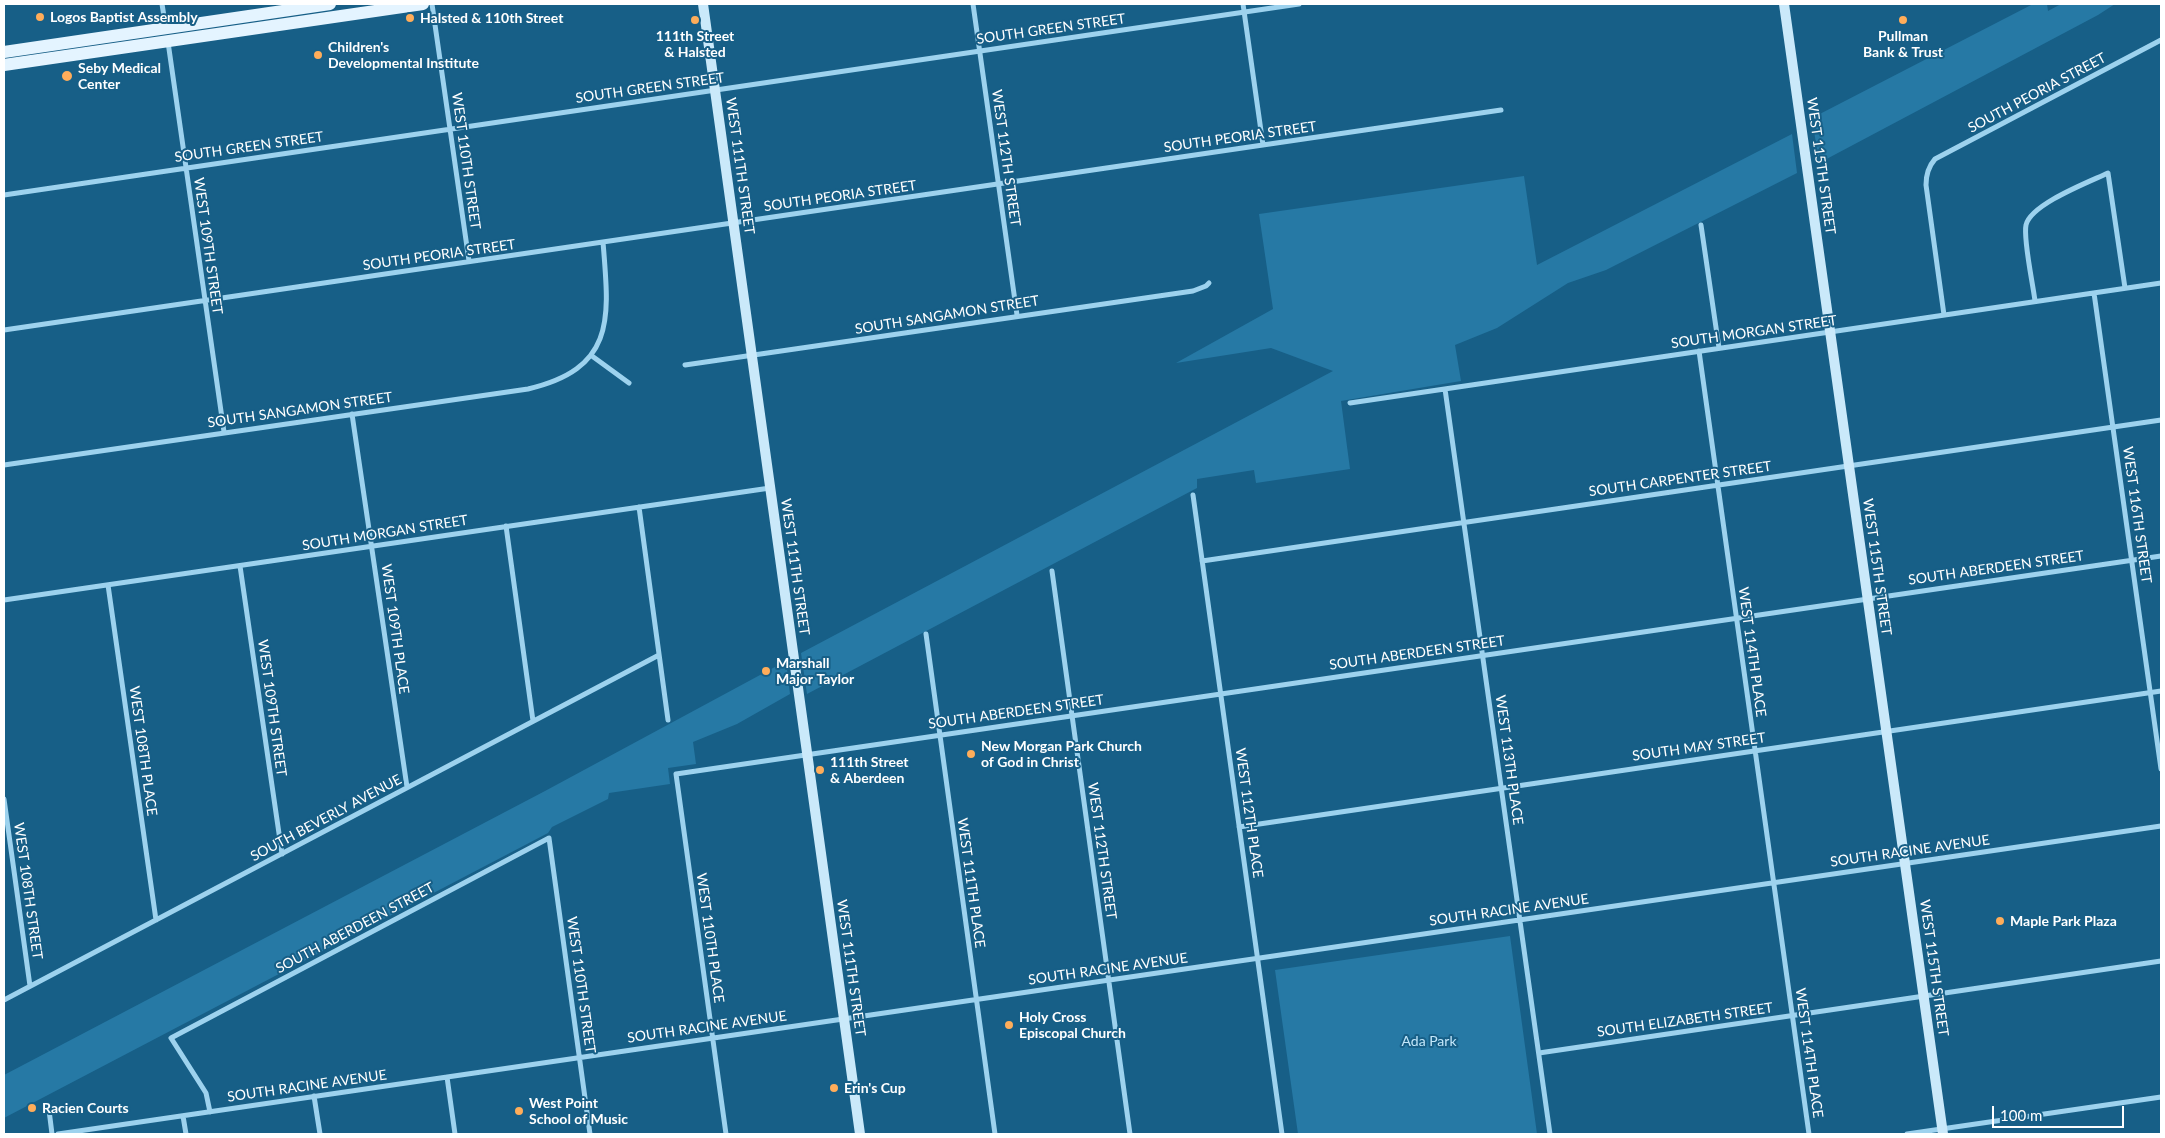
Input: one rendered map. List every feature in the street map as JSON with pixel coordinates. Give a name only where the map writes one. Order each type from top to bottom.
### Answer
[{"type":"main road","points":[[4,52],[330,4]]},
{"type":"main road","points":[[4,65],[423,4]]},
{"type":"main road","name":"WEST 111TH STREET","points":[[703,4],[860,1134]]},
{"type":"main road","name":"WEST 115TH STREET","points":[[1784,4],[1943,1132]]},
{"type":"street","name":"WEST 109TH STREET","points":[[162,4],[224,432]]},
{"type":"street","name":"WEST 110TH STREET","points":[[432,4],[469,261]]},
{"type":"street","name":"WEST 112TH STREET","points":[[973,4],[1017,316]]},
{"type":"street","points":[[1243,4],[1263,146]]},
{"type":"street","name":"SOUTH GREEN STREET","points":[[4,195],[1299,4]]},
{"type":"street","name":"SOUTH PEORIA STREET","points":[[1944,315],[1926,185],[1927,171],[1935,160],[2161,40]]},
{"type":"street","name":"SOUTH PEORIA STREET","points":[[4,330],[1501,110]]},
{"type":"street","points":[[2036,301],[2026,232],[2029,217],[2040,207],[2108,172],[2125,288]]},
{"type":"street","points":[[1701,225],[1719,348]]},
{"type":"street","name":"SOUTH SANGAMON STREET","points":[[4,465],[543,385],[567,375],[592,356],[603,330],[607,312],[603,242]]},
{"type":"street","name":"SOUTH SANGAMON STREET","points":[[685,365],[1193,291],[1209,283]]},
{"type":"street","name":"SOUTH MORGAN STREET","points":[[1350,403],[2161,283]]},
{"type":"street","name":"WEST 116TH STREET","points":[[2094,293],[2161,769]]},
{"type":"street","name":"WEST 114TH PLACE","points":[[1699,351],[1809,1134]]},
{"type":"street","points":[[592,356],[629,384]]},
{"type":"street","name":"WEST 113TH PLACE","points":[[1445,389],[1550,1134]]},
{"type":"street","name":"WEST 109TH PLACE","points":[[352,414],[407,787]]},
{"type":"street","name":"SOUTH CARPENTER STREET","points":[[1202,561],[2161,420]]},
{"type":"street","name":"SOUTH MORGAN STREET","points":[[4,600],[770,488]]},
{"type":"street","name":"WEST 112TH PLACE","points":[[1193,495],[1282,1134]]},
{"type":"street","points":[[639,507],[668,720]]},
{"type":"street","points":[[506,526],[533,721]]},
{"type":"street","name":"SOUTH ABERDEEN STREET","points":[[676,774],[2161,556]]},
{"type":"street","name":"WEST 109TH STREET","points":[[240,566],[282,854]]},
{"type":"street","name":"WEST 112TH STREET","points":[[1052,571],[1130,1134]]},
{"type":"street","name":"WEST 108TH PLACE","points":[[108,585],[156,920]]},
{"type":"street","name":"WEST 111TH PLACE","points":[[926,634],[995,1134]]},
{"type":"street","name":"SOUTH BEVERLY AVENUE","points":[[4,1000],[659,655]]},
{"type":"street","name":"SOUTH MAY STREET","points":[[1239,827],[2161,691]]},
{"type":"street","name":"WEST 110TH PLACE","points":[[676,774],[726,1134]]},
{"type":"street","name":"WEST 108TH STREET","points":[[4,799],[30,986]]},
{"type":"street","name":"SOUTH RACINE AVENUE","points":[[58,1134],[2161,826]]},
{"type":"street","name":"WEST 110TH STREET","points":[[549,838],[590,1134]]},
{"type":"street","name":"SOUTH ABERDEEN STREET","points":[[210,1112],[206,1092],[171,1038],[549,838]]},
{"type":"street","name":"SOUTH ELIZABETH STREET","points":[[1539,1054],[2161,961]]},
{"type":"street","points":[[447,1077],[455,1134]]},
{"type":"street","points":[[314,1096],[320,1134]]},
{"type":"street","points":[[1907,1134],[1943,1132],[2161,1097]]},
{"type":"street","points":[[49,1110],[52,1134]]},
{"type":"street","points":[[183,1116],[186,1134]]},
{"type":"green space","points":[[2033,4],[2047,4],[2048,11],[2061,4],[2115,4],[2098,15],[1819,163],[1812,118]]},
{"type":"green space","points":[[1792,134],[1797,173],[1606,270],[1568,283],[1497,328],[1455,345],[1461,381],[1341,401],[1350,469],[1256,483],[1254,470],[1197,479],[1197,488],[807,694],[801,653],[1333,371],[1271,348],[1176,363],[1273,309],[1259,214],[1524,176],[1537,265]]},
{"type":"green space","points":[[786,661],[790,694],[737,724],[693,742],[696,764],[668,768],[670,784],[609,793],[608,799],[552,827],[548,833],[4,1118],[4,1075],[545,791]]},
{"type":"green space","name":"Ada Park","points":[[1510,936],[1537,1134],[1298,1134],[1275,970]]},
{"type":"place","name":"Logos Baptist Assembly","points":[[40,17]]},
{"type":"place","name":"Halsted & 110th Street","points":[[410,18]]},
{"type":"place","name":"111th Street & Halsted","points":[[695,20]]},
{"type":"place","name":"Pullman Bank & Trust","points":[[1903,20]]},
{"type":"place","name":"Children's Developmental Institute","points":[[318,55]]},
{"type":"place","name":"Seby Medical Center","points":[[67,76]]},
{"type":"place","name":"Marshall Major Taylor","points":[[766,671]]},
{"type":"place","name":"New Morgan Park Church of God in Christ","points":[[971,754]]},
{"type":"place","name":"111th Street & Aberdeen","points":[[820,770]]},
{"type":"place","name":"Maple Park Plaza","points":[[2000,921]]},
{"type":"place","name":"Holy Cross Episcopal Church","points":[[1009,1025]]},
{"type":"place","name":"Erin's Cup","points":[[834,1088]]},
{"type":"place","name":"Racien Courts","points":[[32,1108]]},
{"type":"place","name":"West Point School of Music","points":[[519,1111]]}]
